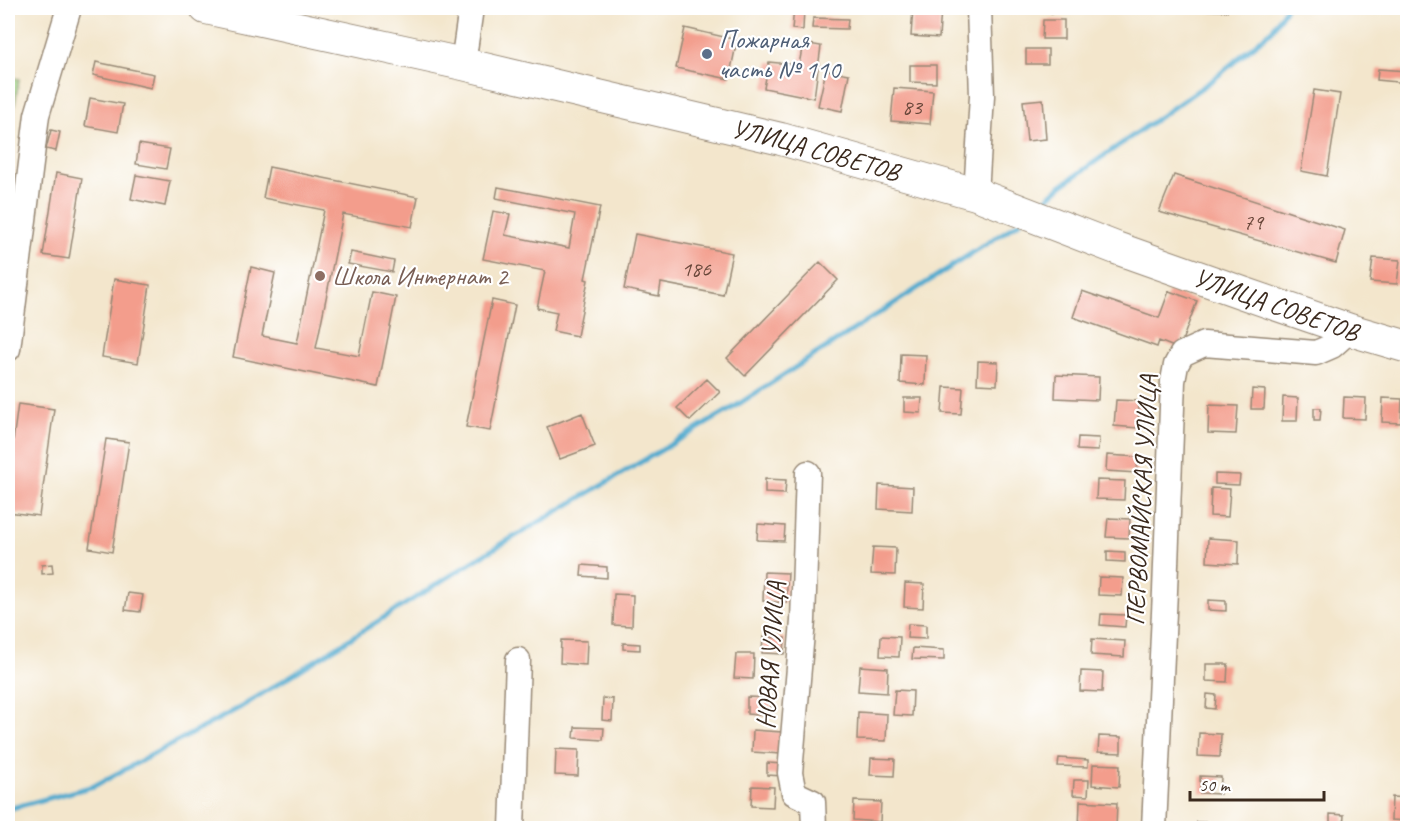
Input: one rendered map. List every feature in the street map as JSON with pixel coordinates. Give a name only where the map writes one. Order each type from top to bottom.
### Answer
[{"type":"main road","name":"УЛИЦА СОВЕТОВ","points":[[206,8],[463,64],[781,139],[976,194],[1116,248],[1350,330],[1407,347]]},
{"type":"street","points":[[8,349],[37,115],[69,8]]},
{"type":"street","points":[[463,64],[471,8]]},
{"type":"street","points":[[976,194],[982,96],[979,8]]},
{"type":"street","name":"ПЕРВОМАЙСКАЯ УЛИЦА","points":[[1154,828],[1173,381],[1176,364],[1182,354],[1204,344],[1316,353],[1332,346],[1350,330]]},
{"type":"street","name":"НОВАЯ УЛИЦА","points":[[808,473],[803,621],[790,773],[794,793],[813,802],[814,828]]},
{"type":"street","points":[[512,828],[518,660]]},
{"type":"green space","points":[[8,77],[19,79],[8,145]]},
{"type":"building","points":[[794,8],[804,8],[803,30],[792,29]]},
{"type":"building","points":[[913,8],[941,8],[939,38],[911,36]]},
{"type":"building","points":[[1025,8],[1044,8],[1044,11],[1025,12]]},
{"type":"building","points":[[1051,8],[1079,8],[1079,12],[1051,13]]},
{"type":"building","points":[[1196,8],[1227,8],[1227,11],[1196,10]]},
{"type":"building","points":[[813,18],[848,19],[847,29],[812,28]]},
{"type":"building","points":[[1043,20],[1064,20],[1064,39],[1042,39]]},
{"type":"building","name":"Пожарная часть № 110","points":[[685,28],[737,40],[729,79],[676,68]]},
{"type":"building","points":[[803,43],[821,46],[814,98],[764,88],[769,62],[799,65]]},
{"type":"building","points":[[1026,49],[1048,49],[1048,64],[1026,64]]},
{"type":"building","points":[[96,62],[154,74],[151,88],[93,75]]},
{"type":"building","points":[[910,65],[936,65],[936,83],[910,82]]},
{"type":"building","points":[[1378,69],[1408,71],[1408,83],[1377,80]]},
{"type":"building","points":[[826,70],[849,74],[842,111],[818,106]]},
{"type":"building","points":[[894,88],[933,91],[930,124],[891,121]]},
{"type":"building","points":[[1314,90],[1340,94],[1327,176],[1301,171]]},
{"type":"building","points":[[90,98],[123,104],[118,132],[85,126]]},
{"type":"building","points":[[1043,99],[1046,139],[1027,141],[1023,101]]},
{"type":"building","points":[[51,130],[60,132],[56,151],[46,149]]},
{"type":"building","points":[[139,144],[170,149],[166,169],[136,164]]},
{"type":"building","points":[[269,167],[418,197],[412,227],[343,214],[316,348],[359,356],[372,292],[396,297],[378,387],[233,357],[251,267],[275,273],[262,336],[297,343],[324,210],[263,198]]},
{"type":"building","points":[[56,173],[82,178],[69,259],[43,255]]},
{"type":"building","points":[[136,175],[170,181],[165,206],[131,199]]},
{"type":"building","points":[[1174,175],[1345,230],[1336,263],[1159,212]]},
{"type":"building","points":[[498,187],[600,207],[585,279],[588,280],[577,336],[553,331],[557,312],[537,308],[545,271],[483,259],[493,211],[510,214],[505,235],[569,248],[575,214],[496,198]]},
{"type":"building","points":[[635,234],[732,253],[723,295],[661,283],[659,296],[624,289]]},
{"type":"building","points":[[351,252],[394,261],[392,272],[348,264]]},
{"type":"building","points":[[1373,258],[1400,260],[1397,284],[1370,282]]},
{"type":"building","points":[[820,262],[838,280],[745,376],[727,358]]},
{"type":"building","points":[[114,279],[150,285],[138,363],[102,357]]},
{"type":"building","points":[[1082,291],[1159,318],[1169,291],[1197,301],[1179,349],[1159,341],[1157,347],[1073,317]]},
{"type":"building","points":[[492,300],[515,305],[490,431],[466,427]]},
{"type":"building","points":[[901,354],[926,355],[925,385],[900,383]]},
{"type":"building","points":[[978,361],[998,362],[997,385],[977,384]]},
{"type":"building","points":[[1056,375],[1099,377],[1098,400],[1055,398]]},
{"type":"building","points":[[707,379],[720,392],[690,421],[677,408]]},
{"type":"building","points":[[944,387],[963,388],[961,414],[942,413]]},
{"type":"building","points":[[1252,389],[1265,390],[1264,409],[1251,409]]},
{"type":"building","points":[[1283,397],[1298,398],[1297,421],[1282,421]]},
{"type":"building","points":[[1344,397],[1366,398],[1365,419],[1343,418]]},
{"type":"building","points":[[904,398],[922,398],[921,413],[904,412]]},
{"type":"building","points":[[1383,398],[1402,399],[1401,423],[1382,422]]},
{"type":"building","points":[[1116,400],[1139,401],[1138,428],[1114,426]]},
{"type":"building","points":[[18,404],[54,409],[39,516],[8,512],[8,478]]},
{"type":"building","points":[[1209,405],[1238,406],[1236,434],[1208,433]]},
{"type":"building","points":[[1314,408],[1321,408],[1320,420],[1314,420]]},
{"type":"building","points":[[582,413],[595,446],[560,459],[547,427]]},
{"type":"building","points":[[1078,437],[1099,438],[1098,451],[1077,450]]},
{"type":"building","points":[[106,439],[129,442],[112,552],[89,548]]},
{"type":"building","points":[[1107,455],[1138,457],[1137,473],[1106,471]]},
{"type":"building","points":[[1215,474],[1240,475],[1239,485],[1215,484]]},
{"type":"building","points":[[765,479],[786,480],[785,494],[765,493]]},
{"type":"building","points":[[1097,480],[1125,481],[1124,500],[1096,499]]},
{"type":"building","points":[[879,485],[913,487],[912,511],[878,509]]},
{"type":"building","points":[[1211,488],[1230,489],[1228,517],[1210,516]]},
{"type":"building","points":[[1108,518],[1130,519],[1129,538],[1106,537]]},
{"type":"building","points":[[758,524],[785,526],[784,541],[757,540]]},
{"type":"building","points":[[1208,538],[1239,540],[1238,564],[1207,562]]},
{"type":"building","points":[[873,547],[896,548],[895,575],[871,574]]},
{"type":"building","points":[[1107,551],[1125,552],[1125,562],[1107,561]]},
{"type":"building","points":[[52,564],[53,573],[42,574],[42,565]]},
{"type":"building","points":[[582,565],[607,567],[607,578],[581,576]]},
{"type":"building","points":[[764,572],[788,573],[786,603],[763,601]]},
{"type":"building","points":[[1099,577],[1123,578],[1122,596],[1098,595]]},
{"type":"building","points":[[905,583],[924,584],[923,608],[904,607]]},
{"type":"building","points":[[128,593],[143,595],[140,612],[125,610]]},
{"type":"building","points":[[614,594],[633,595],[632,626],[613,625]]},
{"type":"building","points":[[1208,600],[1226,601],[1226,611],[1208,610]]},
{"type":"building","points":[[1101,614],[1126,615],[1125,627],[1100,625]]},
{"type":"building","points":[[908,624],[926,625],[926,639],[907,638]]},
{"type":"building","points":[[881,636],[900,637],[899,657],[880,656]]},
{"type":"building","points":[[763,637],[785,638],[784,654],[762,653]]},
{"type":"building","points":[[1092,639],[1125,641],[1124,657],[1091,655]]},
{"type":"building","points":[[561,640],[587,641],[586,665],[560,663]]},
{"type":"building","points":[[623,643],[640,644],[640,650],[623,649]]},
{"type":"building","points":[[913,648],[944,650],[944,660],[912,659]]},
{"type":"building","points":[[736,654],[754,654],[753,679],[734,678]]},
{"type":"building","points":[[1206,664],[1228,664],[1227,682],[1206,681]]},
{"type":"building","points":[[860,666],[888,668],[887,693],[858,691]]},
{"type":"building","points":[[1081,671],[1103,672],[1102,692],[1080,691]]},
{"type":"building","points":[[895,690],[913,691],[912,716],[893,715]]},
{"type":"building","points":[[1207,694],[1216,695],[1215,709],[1206,708]]},
{"type":"building","points":[[747,697],[771,698],[771,716],[747,714]]},
{"type":"building","points":[[603,698],[613,699],[612,721],[602,720]]},
{"type":"building","points":[[858,712],[887,714],[886,741],[857,740]]},
{"type":"building","points":[[575,727],[604,728],[603,740],[574,738]]},
{"type":"building","points":[[753,730],[782,732],[781,754],[752,752]]},
{"type":"building","points":[[1199,733],[1221,734],[1220,757],[1198,756]]},
{"type":"building","points":[[1099,736],[1121,737],[1121,753],[1098,752]]},
{"type":"building","points":[[556,749],[579,750],[578,776],[555,775]]},
{"type":"building","points":[[871,758],[895,759],[894,776],[870,775]]},
{"type":"building","points":[[1059,758],[1088,760],[1088,767],[1058,766]]},
{"type":"building","points":[[767,763],[784,764],[783,776],[767,775]]},
{"type":"building","points":[[1093,764],[1120,765],[1119,787],[1092,785]]},
{"type":"building","points":[[1200,776],[1221,777],[1220,794],[1200,793]]},
{"type":"building","points":[[1074,780],[1089,780],[1088,796],[1073,795]]},
{"type":"building","points":[[752,786],[774,787],[773,807],[751,806]]},
{"type":"building","points":[[1392,797],[1408,798],[1408,821],[1391,820]]},
{"type":"building","points":[[854,801],[881,802],[880,822],[853,820]]},
{"type":"building","points":[[1080,801],[1117,803],[1116,828],[1079,828]]},
{"type":"building","points":[[1330,814],[1344,815],[1343,828],[1330,828]]},
{"type":"building","points":[[1197,822],[1224,823],[1224,828],[1197,828]]},
{"type":"waterway","points":[[1038,206],[1062,185],[1214,79],[1272,30],[1286,8]]},
{"type":"waterway","points":[[8,809],[94,786],[241,707],[490,551],[731,409],[1020,222]]},
{"type":"place","name":"Пожарная часть № 110","points":[[707,54]]},
{"type":"place","name":"Школа Интернат 2","points":[[320,276]]}]
